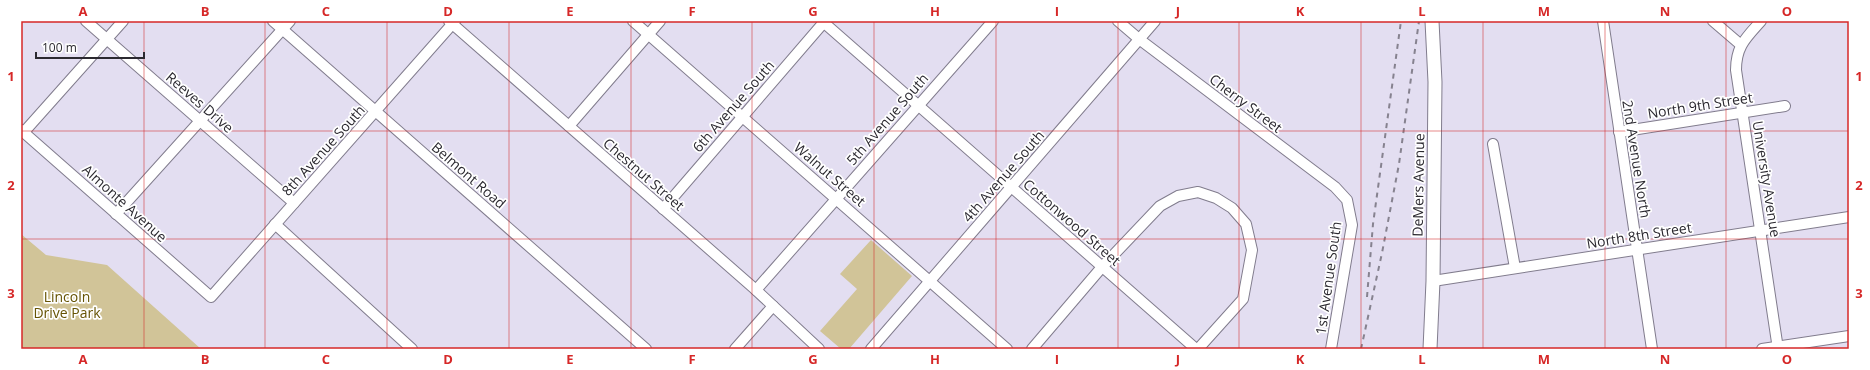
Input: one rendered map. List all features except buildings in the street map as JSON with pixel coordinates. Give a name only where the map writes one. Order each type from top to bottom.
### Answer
[{"type":"main road","name":"DeMers Avenue","points":[[1430,349],[1433,281],[1435,82],[1432,21]]},
{"type":"street","name":"Reeves Drive","points":[[86,21],[294,204]]},
{"type":"street","points":[[22,131],[123,21]]},
{"type":"street","name":"Belmont Road","points":[[273,21],[646,349]]},
{"type":"street","points":[[116,214],[290,21]]},
{"type":"street","name":"Walnut Street","points":[[633,21],[1007,349]]},
{"type":"street","points":[[568,126],[660,21]]},
{"type":"street","name":"5th Avenue South","points":[[756,290],[918,104],[993,21]]},
{"type":"street","name":"Cherry Street","points":[[1118,21],[1139,39],[1335,187],[1347,200],[1350,212]]},
{"type":"street","name":"4th Avenue South","points":[[871,349],[1012,188],[1155,21]]},
{"type":"street","name":"2nd Avenue North","points":[[1603,21],[1652,349]]},
{"type":"street","points":[[1713,21],[1740,45]]},
{"type":"street","name":"University Avenue","points":[[1761,21],[1740,45],[1736,58],[1736,70],[1778,348]]},
{"type":"street","name":"8th Avenue South","points":[[211,297],[376,112],[452,22]]},
{"type":"street","name":"Chestnut Street","points":[[452,22],[568,126],[756,290],[819,349]]},
{"type":"street","name":"Cottonwood Street","points":[[824,22],[1197,349]]},
{"type":"street","name":"6th Avenue South","points":[[663,209],[824,22]]},
{"type":"street","name":"North 9th Street","points":[[1619,132],[1785,106]]},
{"type":"street","name":"Almonte Avenue","points":[[22,131],[211,297]]},
{"type":"street","points":[[1493,144],[1515,268]]},
{"type":"street","points":[[1032,349],[1102,267],[1160,206],[1178,196],[1198,192],[1216,198],[1232,208],[1246,224],[1252,250],[1243,299],[1197,349]]},
{"type":"street","name":"1st Avenue South","points":[[1331,349],[1352,225],[1350,212]]},
{"type":"street","name":"North 8th Street","points":[[1433,281],[1849,217]]},
{"type":"street","points":[[275,224],[412,349]]},
{"type":"street","points":[[735,349],[773,306]]},
{"type":"street","points":[[1762,349],[1778,348],[1849,336]]},
{"type":"green space","name":"Lincoln Drive Park","points":[[21,234],[46,255],[107,265],[201,349],[21,349]]},
{"type":"green space","points":[[871,240],[912,276],[849,349],[841,349],[820,331],[857,289],[840,274]]},
{"type":"railway","points":[[1367,297],[1373,224],[1401,21]]},
{"type":"railway","points":[[1361,349],[1382,253],[1399,164],[1419,21]]}]
